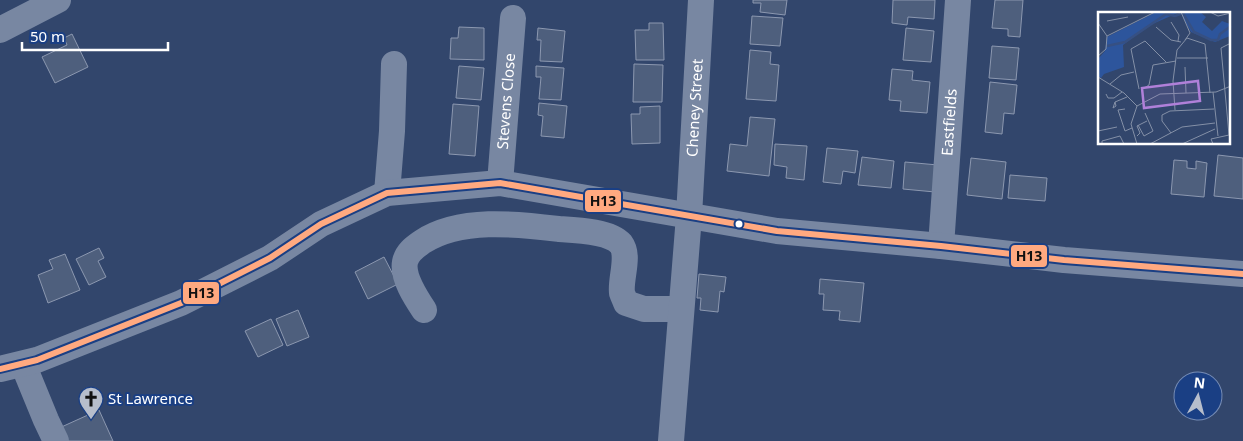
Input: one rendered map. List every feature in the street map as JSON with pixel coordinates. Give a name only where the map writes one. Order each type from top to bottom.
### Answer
[{"type":"street","points":[[0,30],[58,0]]},
{"type":"street","name":"Cheney Street","points":[[671,441],[689,216],[701,0]]},
{"type":"street","name":"Eastfields","points":[[941,246],[958,0]]},
{"type":"street","name":"Stevens Close","points":[[500,183],[513,18]]},
{"type":"street","points":[[387,193],[392,132],[394,64]]},
{"type":"street","points":[[56,441],[46,420],[11,366],[54,354],[181,302],[270,258],[321,224],[387,193],[500,183],[777,231],[941,246],[1064,260],[1243,274]]},
{"type":"street","points":[[424,310],[412,291],[406,276],[405,262],[411,249],[448,230],[477,225],[526,225],[586,231],[608,236],[620,243],[625,256],[622,295],[626,303],[644,309],[682,309]]},
{"type":"building","points":[[753,0],[787,0],[785,15],[760,12],[761,3],[753,3]]},
{"type":"building","points":[[893,0],[935,0],[934,19],[908,17],[907,25],[892,23]]},
{"type":"building","points":[[995,0],[1023,0],[1020,37],[1008,36],[1008,29],[992,28]]},
{"type":"building","points":[[752,16],[783,18],[780,46],[750,44]]},
{"type":"building","points":[[649,23],[663,23],[664,60],[636,60],[635,30],[649,30]]},
{"type":"building","points":[[459,27],[484,28],[484,60],[450,59],[451,38],[458,38]]},
{"type":"building","points":[[538,28],[565,31],[562,62],[540,61],[541,40],[537,40]]},
{"type":"building","points":[[906,28],[934,31],[931,62],[903,60]]},
{"type":"building","points":[[72,34],[88,67],[55,83],[42,57],[67,45],[64,38]]},
{"type":"building","points":[[992,46],[1019,48],[1016,80],[989,78]]},
{"type":"building","points":[[750,50],[771,52],[770,64],[779,65],[776,101],[746,99]]},
{"type":"building","points":[[634,64],[663,65],[662,102],[633,102]]},
{"type":"building","points":[[459,66],[484,68],[481,100],[456,98]]},
{"type":"building","points":[[536,66],[564,68],[561,100],[539,99],[541,77],[536,77]]},
{"type":"building","points":[[892,69],[913,71],[912,80],[930,82],[927,113],[900,111],[901,101],[889,100]]},
{"type":"building","points":[[990,82],[1017,85],[1014,114],[1004,113],[1002,134],[985,132]]},
{"type":"building","points":[[539,103],[567,106],[564,138],[541,136],[543,116],[538,115]]},
{"type":"building","points":[[453,104],[479,106],[475,156],[449,154]]},
{"type":"building","points":[[660,106],[660,143],[632,144],[631,114],[640,114],[640,107]]},
{"type":"building","points":[[750,117],[775,119],[769,176],[727,171],[730,144],[747,146]]},
{"type":"building","points":[[775,144],[807,146],[804,180],[786,178],[787,167],[774,165]]},
{"type":"building","points":[[827,148],[858,151],[855,173],[843,171],[841,184],[823,182]]},
{"type":"building","points":[[1218,155],[1243,158],[1243,199],[1214,196]]},
{"type":"building","points":[[862,157],[894,161],[891,188],[858,185]]},
{"type":"building","points":[[971,158],[1006,162],[1002,199],[967,195]]},
{"type":"building","points":[[1174,160],[1187,161],[1187,168],[1196,169],[1196,161],[1207,163],[1204,197],[1171,194]]},
{"type":"building","points":[[905,162],[938,165],[935,192],[903,189]]},
{"type":"building","points":[[1010,175],[1047,178],[1045,201],[1008,198]]},
{"type":"building","points":[[99,248],[104,258],[98,261],[106,277],[89,285],[76,259]]},
{"type":"building","points":[[65,254],[80,290],[48,303],[38,275],[53,269],[49,260]]},
{"type":"building","points":[[384,257],[398,284],[368,299],[355,272]]},
{"type":"building","points":[[699,274],[726,277],[724,292],[720,291],[718,312],[700,310],[701,298],[697,298]]},
{"type":"building","points":[[820,279],[864,283],[860,322],[839,320],[840,311],[823,310],[824,294],[819,294]]},
{"type":"building","points":[[298,310],[309,337],[287,346],[276,319]]},
{"type":"building","points":[[271,319],[283,345],[258,357],[245,331]]},
{"type":"building","name":"St Lawrence","points":[[99,410],[113,441],[63,441],[57,429]]},
{"type":"transit line","name":"H13","points":[[0,369],[37,360],[181,303],[270,258],[321,224],[387,193],[500,183],[777,231],[941,246],[1064,260],[1243,274]]},
{"type":"place","name":"St Lawrence","points":[[91,420]]}]
